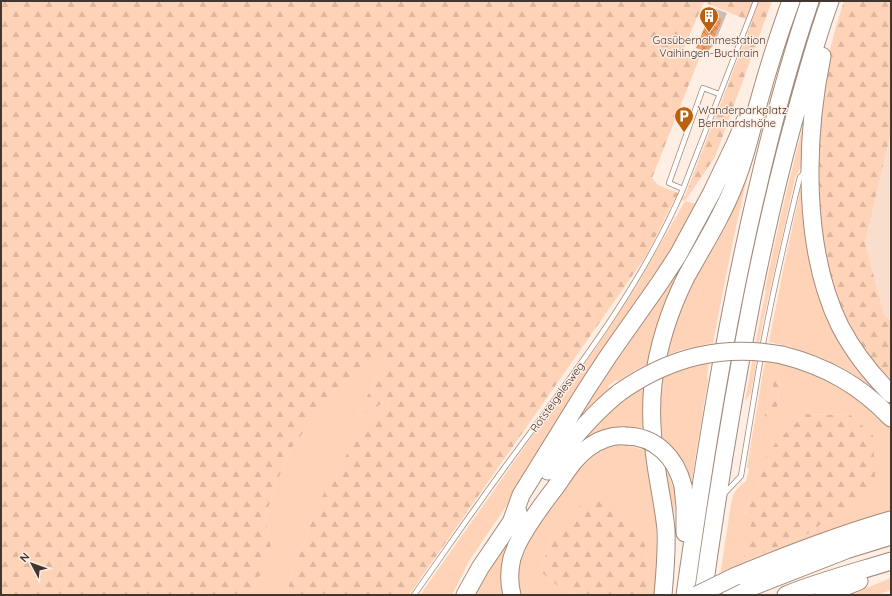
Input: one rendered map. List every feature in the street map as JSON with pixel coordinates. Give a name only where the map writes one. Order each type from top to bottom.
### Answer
[{"type":"highway","points":[[663,595],[666,572],[666,530],[651,421],[652,397],[657,356],[665,326],[679,292],[718,220],[737,178],[747,149],[768,69],[791,1]]},
{"type":"highway","points":[[684,595],[727,330],[746,239],[762,168],[784,86],[810,1]]},
{"type":"highway","points":[[703,595],[740,362],[766,234],[789,137],[823,20],[830,1]]},
{"type":"highway","points":[[823,20],[825,42],[818,77],[811,135],[811,194],[816,242],[822,272],[832,306],[841,326],[857,354],[891,394]]},
{"type":"highway","points":[[512,520],[521,495],[597,373],[659,284],[694,226],[712,194],[735,144],[757,85],[768,69]]},
{"type":"highway","points":[[465,595],[480,568],[512,520],[576,435],[598,411],[620,392],[654,371],[690,358],[715,353],[749,351],[782,355],[816,365],[848,382],[874,401],[891,418]]},
{"type":"highway","points":[[512,595],[510,582],[512,557],[530,522],[581,454],[594,444],[615,436],[630,436],[645,439],[658,446],[674,463],[683,486],[685,535],[689,561]]},
{"type":"highway","points":[[734,588],[814,545],[891,520]]},
{"type":"highway","points":[[697,595],[734,588],[891,536]]},
{"type":"highway","points":[[786,595],[891,561]]},
{"type":"highway","points":[[824,595],[870,576],[891,561]]},
{"type":"lane","name":"Rotsteigelesweg","points":[[414,595],[582,362],[642,271],[683,189],[756,1]]},
{"type":"lane","points":[[683,189],[669,183],[703,88],[720,94]]},
{"type":"lane","points":[[717,501],[741,476],[769,311],[800,177],[810,167]]},
{"type":"shaded area","points":[[891,132],[891,321],[884,314],[865,243]]},
{"type":"green space","points":[[1,1],[772,1],[715,157],[685,201],[675,198],[646,256],[409,595],[287,595],[291,575],[305,541],[312,518],[333,475],[355,442],[387,411],[388,400],[355,420],[387,357],[372,362],[356,371],[336,389],[290,450],[274,489],[265,518],[271,546],[268,558],[251,595],[1,595]],"holes":[[[704,2],[752,22],[685,196],[658,185],[652,178],[699,59],[682,52]]]},
{"type":"green space","points":[[844,1],[891,1],[891,132],[865,243],[884,314],[891,321],[891,388],[862,354],[831,292],[816,204],[821,101],[830,50]]},
{"type":"green space","points":[[792,19],[765,109],[750,167],[730,255],[713,343],[681,350],[662,357]]},
{"type":"green space","points":[[807,111],[806,157],[795,178],[762,326],[751,393],[745,401],[774,245]]},
{"type":"green space","points":[[740,149],[651,362],[618,381],[616,380],[608,386],[610,389],[585,411],[567,433]]},
{"type":"green space","points":[[802,182],[891,401],[891,405],[880,394],[845,369],[807,352],[769,342]]},
{"type":"green space","points":[[685,201],[699,205],[693,217],[522,483],[469,561],[452,595],[420,595],[595,349],[637,285]]},
{"type":"green space","points":[[387,357],[355,420],[388,400],[387,411],[312,518],[305,541],[291,575],[287,595],[251,595],[271,546],[265,519],[274,489],[290,450],[336,389],[356,371],[372,362]]},
{"type":"green space","points":[[765,360],[780,362],[822,376],[858,398],[891,426],[891,511],[823,533],[756,561],[754,557],[812,532],[822,523],[834,520],[841,514],[849,414],[805,414],[777,441],[761,475],[759,484],[750,492],[748,504],[743,511],[749,516],[751,521],[749,542],[742,565],[720,576],[731,504],[734,493],[746,481],[749,470],[747,467]],"holes":[[[773,372],[780,376],[778,404],[764,415],[768,411],[775,377]]]},
{"type":"green space","points":[[709,361],[708,379],[690,491],[660,438],[658,378],[673,371]]},
{"type":"green space","points":[[779,368],[780,376],[778,404],[771,419],[764,415],[768,411],[773,386],[773,372]]},
{"type":"green space","points":[[647,384],[647,428],[625,427],[625,429],[617,430],[531,510],[506,595],[473,595],[517,524],[560,465],[580,441],[616,404]]},
{"type":"green space","points":[[805,414],[849,414],[873,435],[875,476],[863,494],[853,505],[834,520],[822,523],[812,532],[754,557],[754,559],[742,565],[750,532],[750,519],[747,513],[743,511],[748,504],[750,492],[759,484],[762,463],[777,441]]},
{"type":"green space","points":[[623,444],[649,452],[662,525],[656,529],[657,550],[663,553],[657,595],[653,595],[644,539],[552,538],[540,571],[561,589],[580,595],[521,595],[518,582],[518,570],[521,558],[539,524],[578,470],[587,461],[609,447]]},
{"type":"green space","points":[[664,467],[668,472],[675,493],[675,537]]},
{"type":"green space","points":[[611,500],[644,539],[653,595],[580,595],[561,589],[540,571],[552,538],[582,503]]},
{"type":"green space","points":[[891,578],[891,590],[877,595],[849,595]]},
{"type":"building","name":"Gasübernahmestation Vaihingen-Buchrain","points":[[710,14],[722,19],[708,52],[696,48]]},
{"type":"place","name":"Gasübernahmestation Vaihingen-Buchrain","points":[[709,33]]},
{"type":"place","name":"Wanderparkplatz Bernhardshöhe","points":[[684,133]]}]
